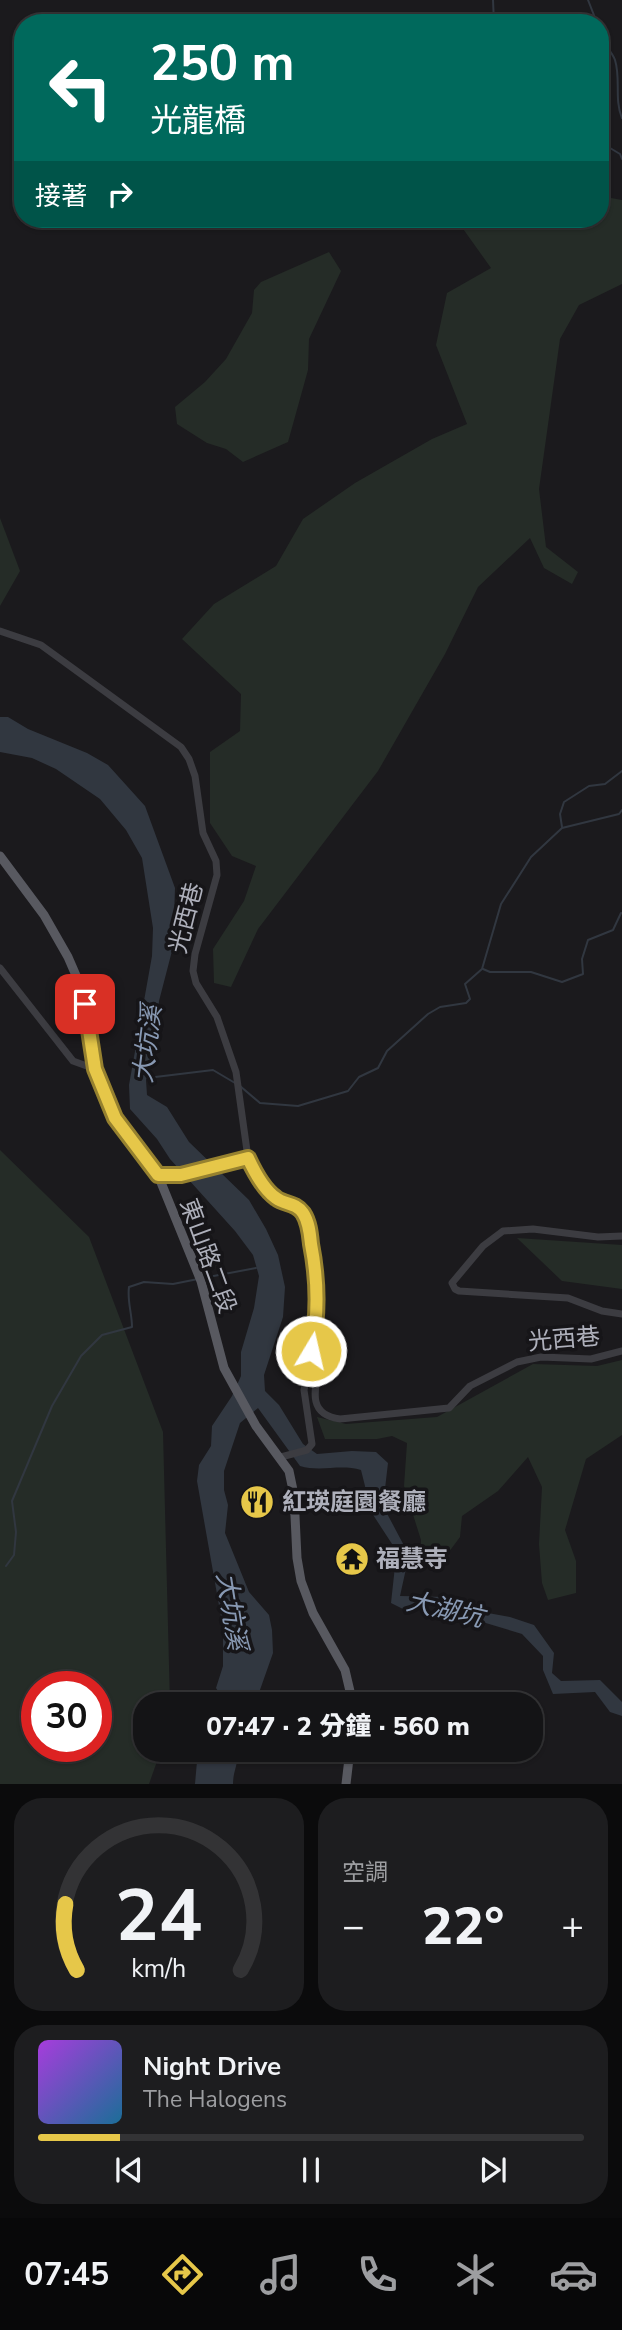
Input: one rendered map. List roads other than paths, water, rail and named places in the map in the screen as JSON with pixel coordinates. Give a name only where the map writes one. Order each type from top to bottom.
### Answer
[{"type":"main road","name":"東山路二段","points":[[0,856],[37,905],[68,957],[81,988],[89,1021],[95,1069],[115,1118],[158,1175],[201,1281],[224,1368],[256,1426],[281,1457]]},
{"type":"main road","points":[[281,1457],[289,1471],[295,1495],[301,1581],[313,1613],[345,1670],[350,1692]]},
{"type":"main road","points":[[346,1784],[349,1762]]},
{"type":"street","name":"光西巷","points":[[0,631],[41,645],[181,747],[189,759],[195,776],[203,833],[216,861],[217,875],[195,954],[193,971],[196,983],[217,1017],[236,1072],[248,1158],[262,1182],[276,1198],[295,1204],[307,1222],[317,1277],[317,1326],[321,1356],[314,1394],[317,1406],[331,1418],[340,1419],[449,1408],[470,1386],[517,1362],[541,1357],[591,1359],[622,1351]]},
{"type":"street","points":[[0,968],[74,1061],[95,1069]]},
{"type":"street","points":[[158,1175],[181,1175],[248,1158]]},
{"type":"street","name":"光西巷","points":[[622,1236],[598,1237],[533,1229],[503,1231],[483,1247],[452,1283],[455,1289],[460,1290],[568,1298],[602,1311],[622,1314]]},
{"type":"street","name":"光西巷","points":[[281,1457],[307,1450],[312,1444],[304,1390],[317,1326]]},
{"type":"water","name":"大坑溪","points":[[0,717],[8,717],[28,729],[87,753],[108,765],[145,806],[175,888],[173,947],[159,1001],[146,1080],[147,1095],[167,1107],[189,1142],[249,1200],[278,1255],[285,1287],[283,1317],[264,1375],[265,1391],[279,1405],[303,1444],[317,1454],[376,1452],[388,1463],[383,1506],[409,1555],[400,1596],[446,1597],[477,1611],[534,1625],[554,1653],[552,1673],[561,1681],[600,1680],[622,1702],[622,1716],[610,1712],[595,1692],[553,1694],[543,1670],[543,1656],[522,1634],[422,1601],[403,1609],[391,1603],[396,1557],[394,1547],[366,1504],[361,1470],[300,1466],[258,1408],[240,1423],[224,1471],[224,1490],[228,1505],[225,1533],[249,1592],[269,1615],[273,1653],[259,1692],[219,1692],[216,1688],[223,1666],[223,1628],[197,1481],[199,1465],[211,1446],[212,1426],[232,1396],[241,1376],[241,1352],[254,1308],[259,1276],[253,1255],[235,1231],[170,1159],[157,1139],[130,1109],[129,1085],[152,956],[153,928],[142,858],[126,830],[100,799],[56,769],[32,758],[0,752]]},
{"type":"water","points":[[197,1762],[236,1762],[233,1784],[195,1784]]},
{"type":"waterway","points":[[493,0],[494,14]]},
{"type":"waterway","points":[[588,0],[593,14]]},
{"type":"waterway","points":[[609,50],[615,60],[618,74],[618,104],[622,118]]},
{"type":"waterway","points":[[609,147],[620,154],[622,159]]},
{"type":"waterway","points":[[562,827],[560,814],[564,802],[589,786],[605,784],[622,771]]},
{"type":"waterway","points":[[240,1086],[260,1103],[298,1106],[348,1091],[359,1077],[378,1068],[387,1051],[428,1014],[440,1007],[466,1003],[470,999],[465,984],[482,969],[501,904],[531,857],[562,828],[619,814],[622,810]]},
{"type":"waterway","points":[[483,969],[490,972],[531,972],[562,982],[583,974],[582,959],[588,940],[613,930],[621,913]]},
{"type":"waterway","name":"大坑溪","points":[[147,1078],[213,1070],[235,1083]]},
{"type":"waterway","points":[[203,1278],[256,1268]]},
{"type":"waterway","points":[[6,1566],[14,1555],[16,1532],[12,1501],[52,1406],[81,1356],[102,1335],[132,1327],[129,1287],[144,1282],[173,1284],[198,1279]]},
{"type":"place","name":"紅瑛庭園餐廳","points":[[257,1502]]},
{"type":"place","name":"福慧寺","points":[[352,1559]]},
{"type":"water label","name":"大湖坑","points":[[445,1609]]}]
